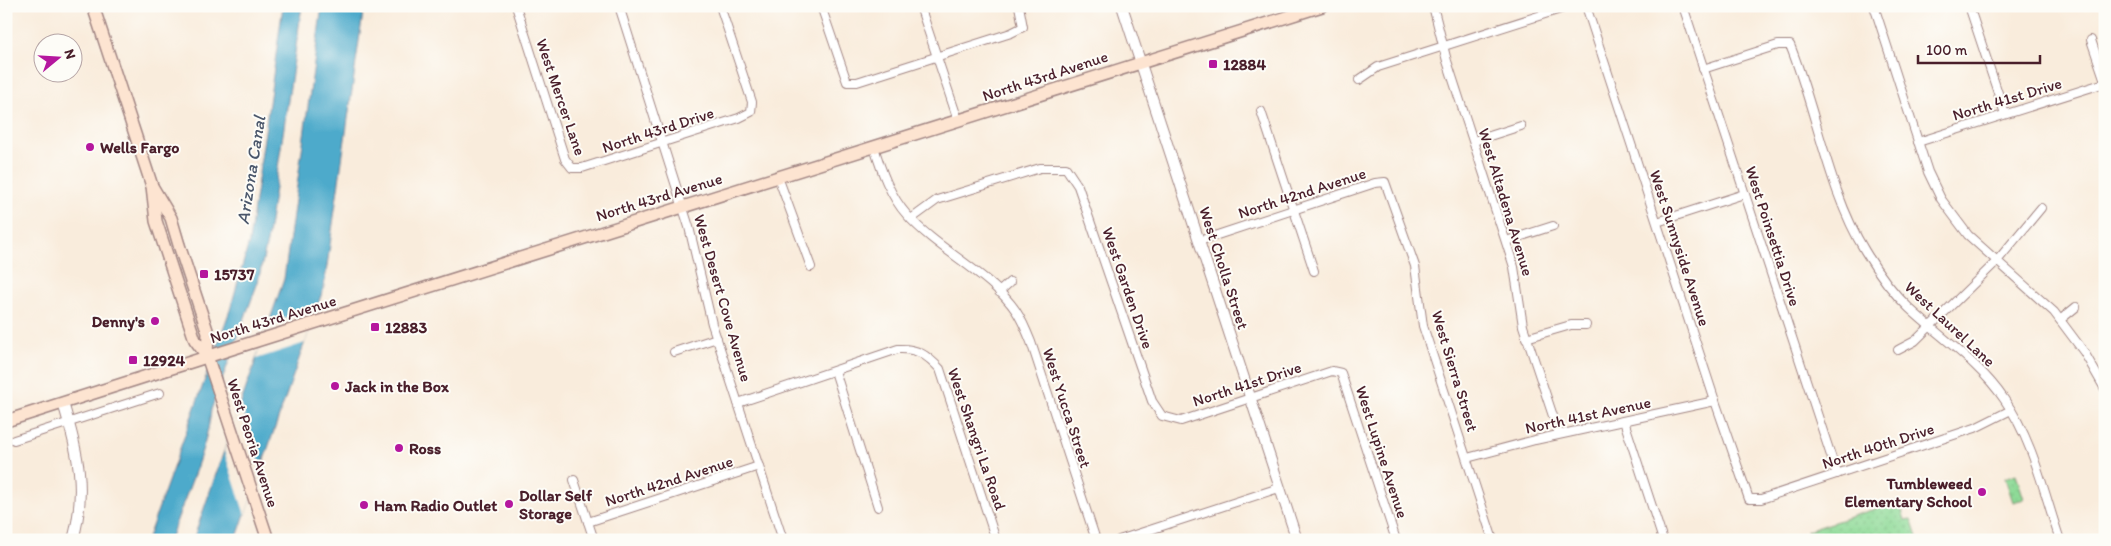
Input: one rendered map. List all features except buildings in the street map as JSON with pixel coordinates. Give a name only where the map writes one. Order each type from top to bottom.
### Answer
[{"type":"main road","name":"West Peoria Avenue","points":[[93,6],[152,186],[171,218],[208,333],[208,356],[268,540]]},
{"type":"main road","name":"North 43rd Avenue","points":[[6,422],[208,356],[1322,6]]},
{"type":"street","name":"West Mercer Lane","points":[[516,6],[566,159],[572,168]]},
{"type":"street","name":"West Desert Cove Avenue","points":[[619,6],[683,207],[699,262],[708,307],[717,338],[783,540]]},
{"type":"street","name":"North 43rd Drive","points":[[572,168],[582,168],[739,118],[752,112],[752,102],[720,6]]},
{"type":"street","points":[[820,6],[847,82],[857,82],[1011,34],[1023,27],[1019,6]]},
{"type":"street","points":[[920,6],[958,120]]},
{"type":"street","name":"West Cholla Street","points":[[1122,6],[1297,540]]},
{"type":"street","name":"West Altadena Avenue","points":[[1433,6],[1443,47],[1514,266],[1526,338],[1558,434]]},
{"type":"street","points":[[1359,80],[1378,67],[1570,6]]},
{"type":"street","name":"West Sunnyside Avenue","points":[[1586,6],[1715,401],[1749,498]]},
{"type":"street","name":"West Poinsettia Drive","points":[[1683,6],[1836,474]]},
{"type":"street","points":[[1874,6],[1918,142],[1932,180],[1947,208],[1968,235],[2031,290],[2060,320],[2084,352],[2105,389]]},
{"type":"street","points":[[1970,6],[2005,114]]},
{"type":"street","points":[[2091,40],[2105,82]]},
{"type":"street","name":"West Laurel Lane","points":[[1704,69],[1778,45],[1790,45],[1852,227],[1864,250],[1884,280],[1907,307],[1971,361],[1994,386],[2011,410],[2031,453],[2060,540]]},
{"type":"street","name":"North 41st Drive","points":[[1918,142],[2105,82]]},
{"type":"street","points":[[1261,111],[1314,271]]},
{"type":"street","points":[[1474,141],[1521,126]]},
{"type":"street","name":"West Yucca Street","points":[[874,146],[887,183],[911,219],[999,292],[1016,311],[1031,342],[1096,540]]},
{"type":"street","name":"West Garden Drive","points":[[911,219],[937,200],[1040,168],[1066,168],[1078,186],[1152,401],[1162,416]]},
{"type":"street","points":[[778,177],[795,230],[811,267]]},
{"type":"street","name":"North 42nd Avenue","points":[[1199,241],[1375,183],[1386,182]]},
{"type":"street","name":"West Sierra Street","points":[[1386,182],[1415,266],[1423,326],[1493,540]]},
{"type":"street","points":[[1657,222],[1744,194]]},
{"type":"street","points":[[1898,350],[1911,344],[1997,261],[2041,208]]},
{"type":"street","points":[[1506,241],[1553,226]]},
{"type":"street","points":[[999,292],[1010,282]]},
{"type":"street","points":[[2060,320],[2076,307]]},
{"type":"street","points":[[1526,338],[1571,325],[1586,325]]},
{"type":"street","points":[[674,352],[717,338]]},
{"type":"street","name":"West Shangri La Road","points":[[835,371],[898,349],[912,349],[922,353],[940,369],[996,540]]},
{"type":"street","points":[[738,403],[835,371],[878,507]]},
{"type":"street","name":"North 41st Drive","points":[[1162,416],[1181,421],[1332,371],[1341,373]]},
{"type":"street","name":"West Lupine Avenue","points":[[1341,373],[1396,540]]},
{"type":"street","points":[[14,440],[160,393]]},
{"type":"street","name":"North 41st Avenue","points":[[1467,458],[1558,434],[1715,401]]},
{"type":"street","points":[[63,403],[76,450],[81,484],[80,508],[73,540]]},
{"type":"street","name":"North 40th Drive","points":[[1749,498],[1761,499],[1976,428],[2011,410]]},
{"type":"street","points":[[1624,421],[1664,540]]},
{"type":"street","name":"North 42nd Avenue","points":[[588,522],[758,466]]},
{"type":"street","points":[[574,480],[594,540]]},
{"type":"street","points":[[1119,540],[1280,488]]},
{"type":"street","points":[[1553,540],[1561,540]]},
{"type":"green space","points":[[2016,474],[2024,499],[2013,502],[2005,478]]},
{"type":"green space","points":[[1899,501],[1905,520],[1911,519],[1918,540],[1810,540],[1807,531]]},
{"type":"water","points":[[283,6],[302,6],[267,242],[258,282],[211,410],[200,458],[170,540],[147,540],[230,310],[249,242]]},
{"type":"water","points":[[322,6],[364,6],[324,287],[236,540],[193,540],[284,279]]},
{"type":"pier","points":[[317,308],[305,343],[256,359],[268,324]]},
{"type":"pier","points":[[240,402],[262,468],[245,515],[224,451]]},
{"type":"place","name":"12884","points":[[1213,64]]},
{"type":"place","name":"Wells Fargo","points":[[90,147]]},
{"type":"place","name":"15737","points":[[204,274]]},
{"type":"place","name":"Denny's","points":[[155,321]]},
{"type":"place","name":"12883","points":[[375,327]]},
{"type":"place","name":"12924","points":[[133,360]]},
{"type":"place","name":"Jack in the Box","points":[[335,386]]},
{"type":"place","name":"Ross","points":[[399,448]]},
{"type":"place","name":"Tumbleweed Elementary School","points":[[1982,492]]},
{"type":"place","name":"Dollar Self Storage","points":[[509,504]]},
{"type":"place","name":"Ham Radio Outlet","points":[[364,505]]},
{"type":"water label","name":"Arizona Canal","points":[[251,170]]}]
